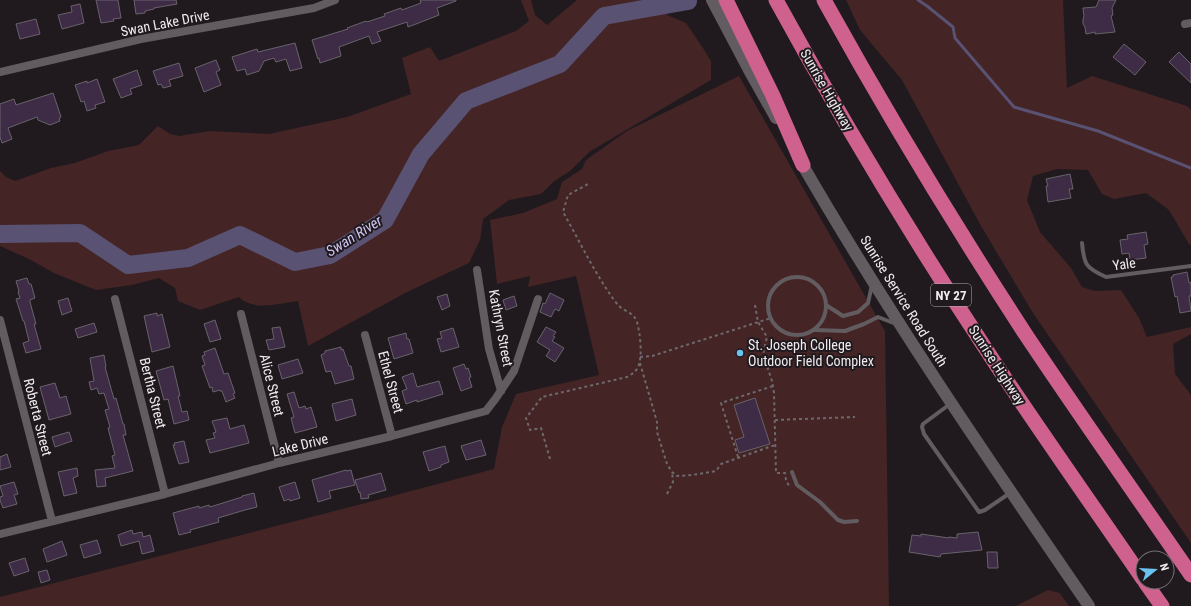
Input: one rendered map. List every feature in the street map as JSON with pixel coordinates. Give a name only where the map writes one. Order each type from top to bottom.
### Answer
[{"type":"highway","points":[[726,0],[773,96],[803,165]]},
{"type":"highway","name":"Sunrise Highway","points":[[776,0],[874,170],[925,253],[1005,378],[1135,567]]},
{"type":"highway","name":"NY 27","points":[[824,0],[907,144],[989,277],[1067,395],[1191,575]]},
{"type":"highway","points":[[1151,590],[1162,606]]},
{"type":"main road","name":"Sunrise Service Road South","points":[[712,0],[749,70],[803,165],[900,326],[1089,606]]},
{"type":"street","name":"Swan Lake Drive","points":[[0,72],[141,40],[314,8],[335,0]]},
{"type":"street","name":"Kathryn Street","points":[[477,270],[489,349],[501,391]]},
{"type":"street","name":"Bertha Street","points":[[115,299],[165,494]]},
{"type":"street","name":"Lake Drive","points":[[0,534],[165,494],[279,463],[392,436],[486,410],[514,371],[538,299]]},
{"type":"street","name":"Alice Street","points":[[241,314],[279,463]]},
{"type":"street","name":"Roberta Street","points":[[0,320],[52,521]]},
{"type":"street","name":"Ethel Street","points":[[365,335],[392,436]]},
{"type":"lane","name":"Yale","points":[[1082,243],[1083,256],[1086,264],[1094,271],[1106,277],[1191,266]]},
{"type":"lane","points":[[792,278],[802,278],[811,281],[819,287],[824,296],[826,305],[825,314],[821,323],[815,330],[798,336],[788,334],[780,330],[774,324],[769,315],[768,305],[770,296],[775,287],[783,281],[792,278]]},
{"type":"lane","points":[[826,305],[843,316],[858,312],[868,303],[873,282]]},
{"type":"lane","points":[[815,330],[845,331],[878,317],[900,326]]},
{"type":"lane","points":[[951,403],[923,424],[922,427],[924,434],[979,512],[986,510],[1011,492]]},
{"type":"lane","points":[[792,472],[797,485],[820,502],[838,520],[844,522],[857,521]]},
{"type":"path","points":[[550,459],[540,428],[530,430],[526,418],[542,397],[627,377],[634,374],[639,366],[641,349],[637,322],[633,315],[619,306],[612,297],[582,248],[564,212],[568,195],[590,183]]},
{"type":"path","points":[[756,305],[758,322],[767,338],[763,354],[774,393],[776,473],[785,473],[789,487],[793,491]]},
{"type":"path","points":[[640,357],[652,356],[771,318]]},
{"type":"path","points":[[639,361],[657,422],[657,432],[667,464],[672,472],[678,476],[716,471],[721,464],[775,445]]},
{"type":"path","points":[[738,458],[721,403],[773,386]]},
{"type":"path","points":[[774,420],[855,417]]},
{"type":"path","points":[[667,494],[673,482],[672,472]]},
{"type":"shaded area","points":[[521,0],[531,0],[535,15],[547,25],[577,0],[663,0],[667,15],[686,23],[711,61],[711,80],[589,152],[570,171],[553,182],[541,194],[509,200],[483,219],[480,240],[469,263],[407,292],[308,346],[298,301],[275,305],[260,305],[245,302],[239,297],[200,310],[178,301],[175,288],[159,278],[132,285],[96,290],[54,273],[29,259],[0,246],[0,171],[6,177],[15,181],[51,168],[75,163],[108,151],[139,145],[158,126],[170,134],[179,136],[210,131],[269,134],[347,117],[411,94],[402,58],[430,47],[439,61],[516,31],[529,21]]},
{"type":"shaded area","points":[[846,0],[1063,0],[1067,88],[1092,76],[1187,106],[1191,110],[1191,245],[1169,210],[1146,193],[1114,199],[1102,194],[1088,170],[1057,169],[1033,176],[1027,200],[1040,232],[1071,268],[1082,287],[1095,291],[1121,290],[1139,318],[1147,337],[1191,327],[1191,334],[1173,344],[1175,374],[1191,395],[1191,543],[1033,313],[981,226],[902,80],[860,30]]},
{"type":"shaded area","name":"St. Joseph College Outdoor Field Complex","points":[[739,76],[885,331],[889,606],[0,606],[0,597],[494,469],[502,427],[516,394],[599,375],[576,276],[528,287],[530,276],[497,284],[490,220],[523,213],[557,199],[562,182],[582,169],[586,160],[627,131]]},
{"type":"shaded area","points":[[1048,590],[1060,593],[1069,606],[1016,606]]},
{"type":"building","points":[[96,0],[118,0],[121,18],[113,19],[114,21],[101,23]]},
{"type":"building","points":[[134,0],[176,0],[177,4],[154,8],[145,11],[145,13],[136,14]]},
{"type":"building","points":[[420,0],[456,1],[437,8],[439,15],[408,27],[407,22],[377,32],[381,41],[372,44],[369,36],[339,47],[341,56],[320,63],[312,40],[385,16],[384,14],[401,8],[402,10],[421,3]]},
{"type":"building","points":[[1099,0],[1116,0],[1112,8],[1113,15],[1111,16],[1115,32],[1095,34],[1095,32],[1086,34],[1083,24],[1083,8],[1096,7]]},
{"type":"building","points":[[80,4],[84,23],[62,29],[58,15],[72,12],[71,6]]},
{"type":"building","points":[[36,19],[40,34],[20,39],[16,24]]},
{"type":"building","points":[[295,43],[302,68],[290,71],[286,59],[276,62],[274,58],[264,61],[259,71],[247,75],[245,69],[237,71],[232,57],[257,49],[258,52]]},
{"type":"building","points":[[1124,44],[1146,62],[1135,75],[1113,57]]},
{"type":"building","points":[[1179,52],[1191,64],[1191,83],[1169,62]]},
{"type":"building","points":[[216,60],[220,70],[216,72],[221,85],[204,92],[195,68]]},
{"type":"building","points":[[179,63],[183,76],[169,80],[171,86],[163,88],[161,84],[158,85],[153,71]]},
{"type":"building","points":[[137,70],[142,85],[130,89],[132,94],[121,98],[113,79]]},
{"type":"building","points":[[97,79],[105,102],[95,105],[96,108],[87,111],[84,101],[81,102],[75,85],[87,81],[87,83]]},
{"type":"building","points":[[53,93],[61,117],[59,118],[60,121],[50,125],[38,120],[37,117],[8,128],[12,139],[2,143],[0,137],[0,104],[14,99],[16,105]]},
{"type":"building","points":[[1070,174],[1073,189],[1069,189],[1071,198],[1048,202],[1046,186],[1048,186],[1046,179]]},
{"type":"building","points":[[1146,232],[1148,244],[1144,245],[1146,258],[1130,260],[1129,253],[1122,254],[1120,240],[1128,239],[1127,235]]},
{"type":"building","points":[[1187,272],[1189,283],[1191,282],[1191,296],[1189,296],[1191,311],[1180,313],[1177,296],[1175,297],[1171,277],[1173,277],[1173,275]]},
{"type":"building","points":[[27,278],[29,284],[31,284],[35,298],[30,300],[30,302],[41,349],[26,353],[23,343],[29,341],[16,299],[20,298],[16,281]]},
{"type":"building","points":[[550,293],[564,300],[559,311],[555,309],[551,317],[540,312],[543,303],[545,304]]},
{"type":"building","points":[[447,294],[450,306],[442,310],[437,297]]},
{"type":"building","points":[[514,296],[517,306],[506,310],[503,300]]},
{"type":"building","points":[[68,298],[72,311],[62,315],[58,301]]},
{"type":"building","points":[[157,313],[157,316],[162,314],[170,347],[152,352],[144,316]]},
{"type":"building","points":[[215,320],[221,339],[210,342],[204,324]]},
{"type":"building","points":[[94,323],[97,332],[78,338],[75,329]]},
{"type":"building","points":[[280,327],[285,347],[269,350],[266,340],[274,339],[272,328]]},
{"type":"building","points":[[546,327],[556,332],[552,341],[564,348],[555,362],[546,356],[550,350],[537,342]]},
{"type":"building","points":[[453,328],[459,347],[441,352],[437,339],[442,338],[440,332]]},
{"type":"building","points":[[406,333],[413,353],[394,359],[388,338]]},
{"type":"building","points":[[341,347],[349,366],[351,366],[354,379],[335,384],[331,371],[326,372],[321,355],[325,353],[325,351]]},
{"type":"building","points":[[215,348],[224,374],[228,373],[235,393],[233,394],[235,398],[226,402],[222,391],[220,390],[213,392],[212,387],[210,388],[202,366],[205,365],[202,356],[205,355],[204,352]]},
{"type":"building","points":[[104,355],[105,367],[114,399],[116,398],[124,424],[126,435],[123,435],[133,471],[105,478],[106,486],[97,487],[95,470],[115,468],[112,456],[115,455],[105,410],[109,409],[104,393],[99,394],[97,388],[91,390],[89,382],[94,381],[90,358]]},
{"type":"building","points":[[298,359],[303,373],[282,379],[278,365]]},
{"type":"building","points":[[464,364],[466,369],[468,368],[472,387],[461,391],[453,368]]},
{"type":"building","points":[[173,366],[182,412],[187,411],[189,420],[174,424],[168,399],[164,400],[156,371]]},
{"type":"building","points":[[413,373],[417,387],[439,381],[443,394],[406,404],[402,391],[407,389],[402,377]]},
{"type":"building","points":[[55,383],[60,398],[66,396],[71,414],[49,420],[40,387]]},
{"type":"building","points":[[294,392],[299,408],[305,406],[306,409],[311,407],[317,427],[295,433],[291,418],[294,417],[287,394]]},
{"type":"building","points":[[755,398],[770,444],[739,453],[735,440],[744,437],[734,405]]},
{"type":"building","points":[[352,399],[356,415],[336,421],[332,404]]},
{"type":"building","points":[[227,418],[230,429],[244,425],[249,443],[210,453],[206,440],[215,438],[213,433],[216,432],[212,421]]},
{"type":"building","points":[[69,432],[72,441],[55,447],[52,437]]},
{"type":"building","points":[[481,440],[486,455],[466,460],[461,446]]},
{"type":"building","points":[[184,441],[189,462],[179,464],[173,445],[175,445],[174,443]]},
{"type":"building","points":[[445,446],[449,462],[441,465],[441,467],[429,471],[423,452]]},
{"type":"building","points":[[7,454],[11,467],[0,470],[0,457]]},
{"type":"building","points":[[77,468],[78,476],[73,478],[77,493],[64,496],[58,472]]},
{"type":"building","points":[[346,470],[351,470],[355,485],[329,491],[331,498],[318,502],[312,480]]},
{"type":"building","points":[[381,473],[386,490],[368,495],[369,498],[361,499],[355,480]]},
{"type":"building","points":[[14,482],[18,494],[14,495],[17,504],[3,508],[0,500],[0,497],[3,496],[0,486]]},
{"type":"building","points":[[295,482],[300,498],[284,501],[279,487]]},
{"type":"building","points":[[254,493],[257,507],[218,518],[219,522],[190,530],[191,532],[179,535],[173,513],[199,506],[199,508],[209,505],[210,507]]},
{"type":"building","points":[[132,530],[133,534],[142,532],[143,537],[150,535],[154,551],[142,554],[139,541],[121,546],[118,535]]},
{"type":"building","points":[[978,532],[982,550],[941,554],[940,557],[909,552],[912,535],[921,536],[921,534],[957,538],[957,534]]},
{"type":"building","points":[[97,540],[101,553],[84,558],[80,545]]},
{"type":"building","points":[[62,541],[67,555],[47,562],[43,549]]},
{"type":"building","points":[[987,552],[997,552],[998,568],[988,568]]},
{"type":"building","points":[[25,558],[29,571],[14,576],[9,563]]},
{"type":"building","points":[[47,570],[50,580],[41,583],[38,572]]},
{"type":"waterway","points":[[918,0],[953,27],[955,38],[1014,107],[1098,131],[1191,168]]},
{"type":"waterway","name":"Swan River","points":[[0,234],[80,233],[128,265],[188,258],[240,235],[295,262],[330,255],[385,220],[421,154],[466,101],[560,64],[604,16],[688,1]]},
{"type":"place","name":"St. Joseph College Outdoor Field Complex","points":[[740,353]]}]
